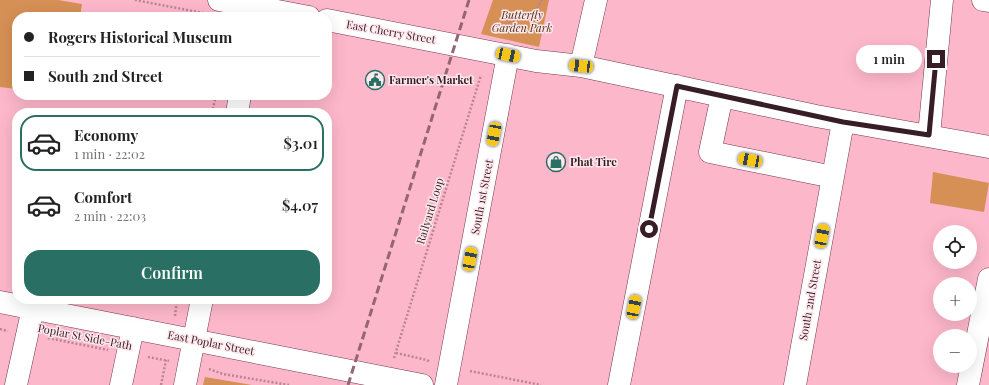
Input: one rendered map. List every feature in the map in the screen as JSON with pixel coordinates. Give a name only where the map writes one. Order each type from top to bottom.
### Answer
[{"type":"street","points":[[581,66],[596,0]]},
{"type":"street","points":[[929,135],[942,0]]},
{"type":"street","points":[[983,0],[989,1]]},
{"type":"street","points":[[214,7],[257,8],[280,12]]},
{"type":"street","name":"East Cherry Street","points":[[332,21],[536,61],[581,66],[843,122],[929,135],[989,147]]},
{"type":"street","name":"South 1st Street","points":[[446,385],[508,55]]},
{"type":"street","points":[[619,385],[677,86]]},
{"type":"street","points":[[722,96],[710,152],[833,177]]},
{"type":"street","name":"South 2nd Street","points":[[795,385],[843,122]]},
{"type":"street","points":[[968,385],[989,279]]},
{"type":"street","name":"East Poplar Street","points":[[0,302],[422,385]]},
{"type":"street","points":[[185,385],[201,304]]},
{"type":"street","points":[[12,374],[28,334],[33,308]]},
{"type":"street","points":[[121,385],[132,328]]},
{"type":"path","points":[[135,0],[214,7]]},
{"type":"path","points":[[496,31],[503,24],[527,17],[537,10],[542,0]]},
{"type":"path","name":"Railyard Loop","points":[[434,365],[426,360],[396,354],[402,330],[482,73]]},
{"type":"path","name":"Poplar St Side-Path","points":[[0,329],[166,360]]},
{"type":"path","points":[[203,367],[223,374],[289,385]]},
{"type":"path","points":[[477,372],[540,385]]},
{"type":"green space","points":[[0,0],[58,0],[82,4],[81,12],[12,12],[12,88],[0,87]]},
{"type":"green space","name":"Butterfly Garden Park","points":[[493,0],[549,0],[539,47],[481,34]]},
{"type":"green space","points":[[933,172],[989,183],[984,212],[930,203]]},
{"type":"green space","points":[[205,377],[252,385],[203,385]]},
{"type":"railway","points":[[348,385],[469,0]]},
{"type":"place","name":"Farmer's Market","points":[[375,80]]},
{"type":"place","name":"Phat Tire","points":[[556,162]]},
{"type":"route","points":[[649,229],[677,86],[843,122],[929,135],[936,59]]}]
